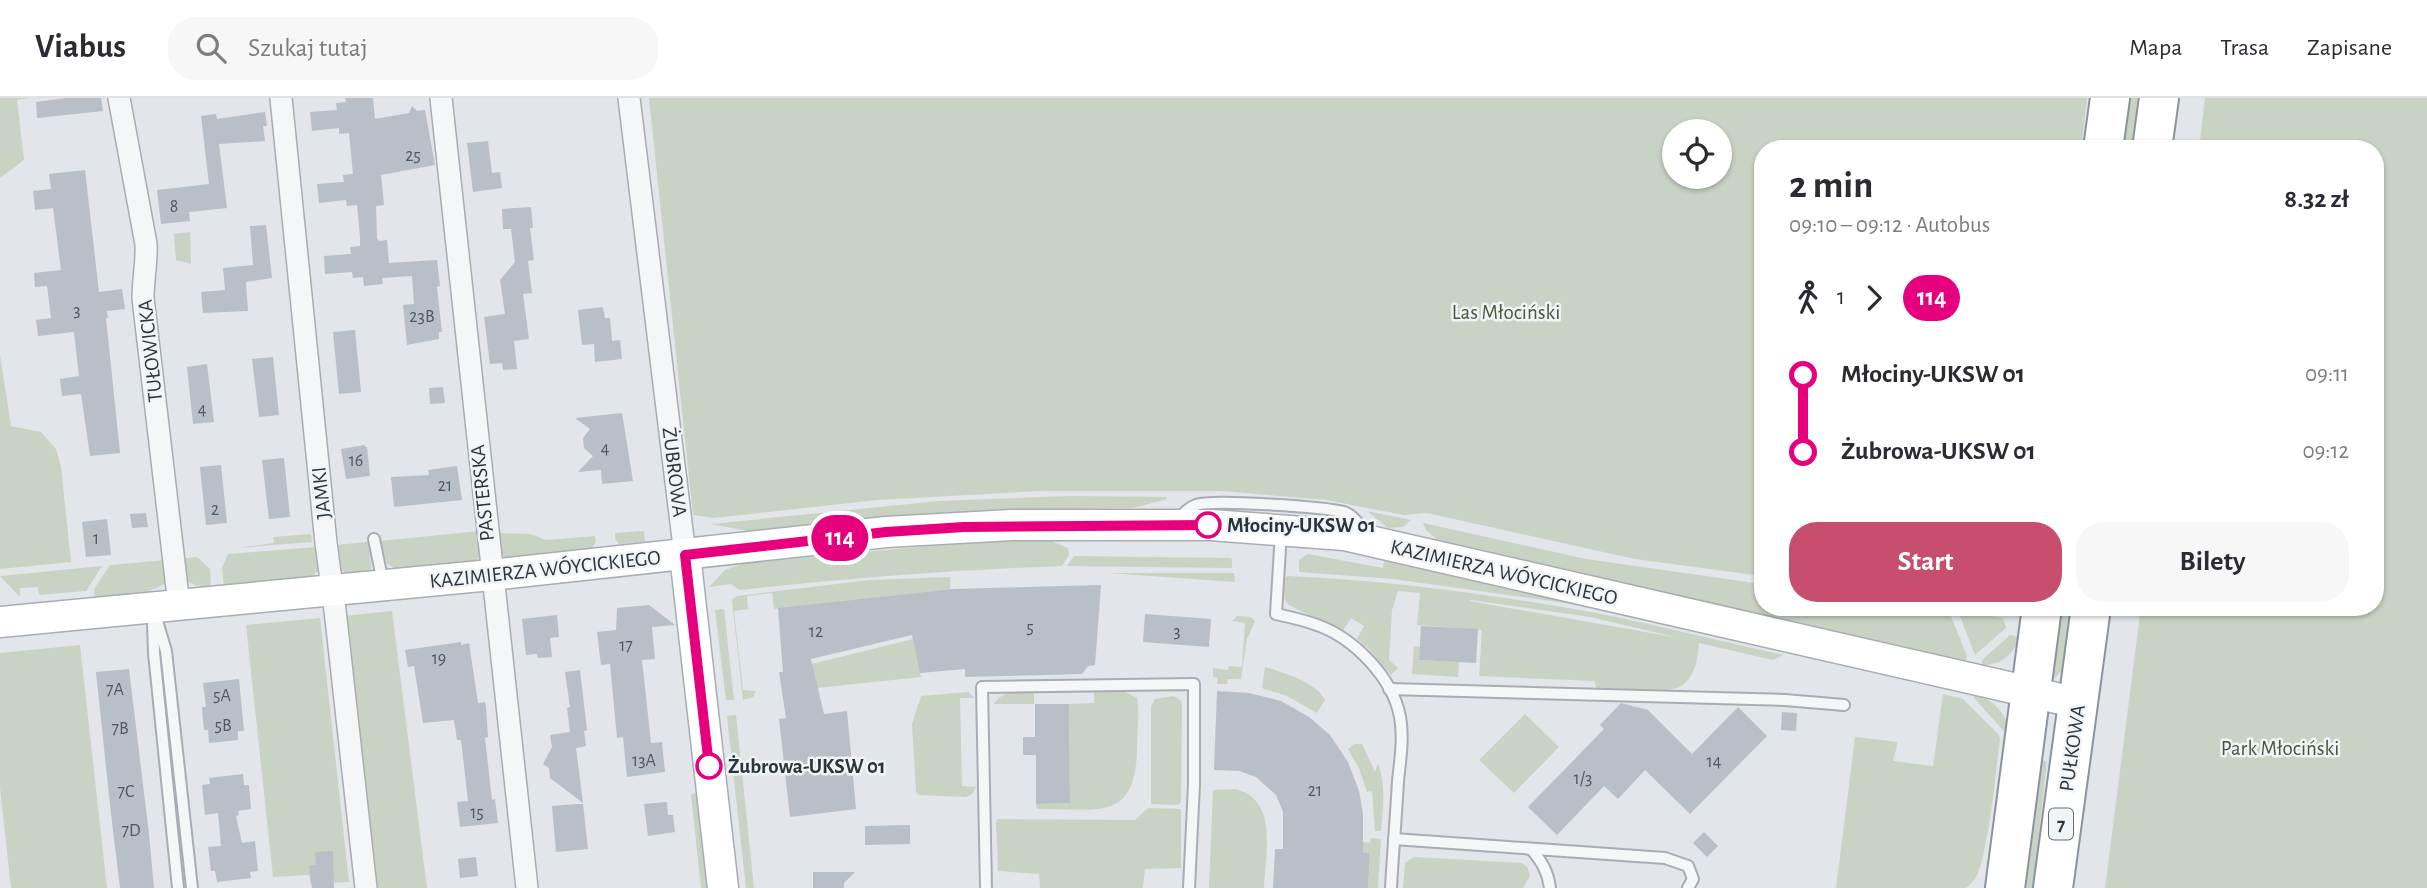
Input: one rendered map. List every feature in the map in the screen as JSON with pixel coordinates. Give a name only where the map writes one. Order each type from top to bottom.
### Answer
[{"type":"highway","points":[[2104,140],[2110,98]]},
{"type":"highway","points":[[2153,140],[2159,98]]},
{"type":"highway","points":[[2005,888],[2041,616]]},
{"type":"highway","name":"PUŁKOWA","points":[[2053,888],[2090,616]]},
{"type":"street","name":"TUŁOWICKA","points":[[119,98],[146,244],[143,298],[166,607]]},
{"type":"street","name":"JAMKI","points":[[282,98],[326,543],[366,888]]},
{"type":"street","name":"PASTERSKA","points":[[441,98],[527,888]]},
{"type":"street","name":"ŻUBROWA","points":[[629,98],[723,888]]},
{"type":"street","name":"KAZIMIERZA WÓYCICKIEGO","points":[[0,622],[384,586],[886,532],[964,527],[1175,524],[1322,533],[1368,540],[2078,703]]},
{"type":"lane","points":[[1175,524],[1186,511],[1196,505],[1211,503],[1283,506],[1346,513],[1359,523],[1368,540]]},
{"type":"lane","points":[[1281,530],[1276,614],[1318,625],[1341,638],[1369,662],[1389,689],[1396,704],[1401,731],[1391,888]]},
{"type":"lane","points":[[374,539],[384,586]]},
{"type":"lane","points":[[166,607],[154,653],[178,888]]},
{"type":"lane","points":[[166,607],[166,651],[192,888]]},
{"type":"lane","points":[[986,888],[982,687],[1194,684],[1194,784],[1189,888]]},
{"type":"lane","points":[[1389,689],[1785,700],[1844,705]]},
{"type":"lane","points":[[1394,839],[1677,861],[1691,870],[1693,879],[1688,888]]},
{"type":"lane","points":[[1532,850],[1544,865],[1550,888]]},
{"type":"green space","points":[[0,98],[29,98],[17,100],[24,160],[0,178]]},
{"type":"green space","name":"Las Młociński","points":[[649,98],[2087,98],[2082,140],[1754,140],[1754,575],[1635,559],[1427,513],[1404,515],[1326,500],[1222,491],[1041,491],[877,500],[714,518],[693,515]]},
{"type":"green space","points":[[2120,98],[2148,98],[2142,140],[2115,140]]},
{"type":"green space","name":"Park Młociński","points":[[2205,98],[2427,98],[2427,888],[2105,888],[2140,616],[2384,616],[2384,140],[2200,140]]},
{"type":"green space","points":[[190,232],[191,264],[176,260],[174,234]]},
{"type":"green space","points":[[0,355],[11,426],[41,432],[56,449],[61,467],[71,562],[0,569]]},
{"type":"green space","points":[[1072,496],[1167,499],[1133,508],[901,515],[748,531],[711,524],[939,501]]},
{"type":"green space","points":[[1367,511],[1411,520],[1403,527],[1388,528]]},
{"type":"green space","points":[[1423,523],[1586,559],[1754,583],[1754,614],[1439,541],[1426,530]]},
{"type":"green space","points":[[480,531],[481,553],[472,563],[399,570],[387,564],[380,541]]},
{"type":"green space","points":[[644,531],[645,542],[619,544],[615,539],[615,533]]},
{"type":"green space","points":[[495,533],[530,534],[546,540],[595,536],[596,542],[591,549],[507,558],[501,556]]},
{"type":"green space","points":[[311,534],[312,542],[236,548],[274,543],[273,537]]},
{"type":"green space","points":[[1046,539],[1068,548],[1069,555],[1062,566],[901,575],[740,590],[731,584],[709,587],[725,570],[745,563],[950,544]]},
{"type":"green space","points":[[368,542],[370,572],[353,574],[343,571],[338,562],[335,545]]},
{"type":"green space","points":[[317,547],[319,569],[313,576],[224,587],[222,568],[228,554]]},
{"type":"green space","points":[[1308,554],[1383,568],[1385,558],[1572,604],[1393,579],[1299,572],[1299,560]]},
{"type":"green space","points":[[1074,556],[1230,558],[1232,568],[1067,566]]},
{"type":"green space","points":[[197,557],[210,569],[211,587],[195,585],[184,579],[180,559]]},
{"type":"green space","points":[[167,560],[168,581],[160,586],[133,594],[95,598],[94,589],[110,565]]},
{"type":"green space","points":[[102,566],[86,591],[39,595],[38,587],[20,588],[20,597],[0,576]]},
{"type":"green space","points":[[1108,573],[1234,573],[1235,582]]},
{"type":"green space","points":[[1288,576],[1367,581],[1523,601],[1601,614],[1784,655],[1773,660],[1699,643],[1693,673],[1684,684],[1669,690],[1596,688],[1595,681],[1479,676],[1482,630],[1417,625],[1420,593],[1398,591],[1392,610],[1389,660],[1398,668],[1391,675],[1357,639],[1364,626],[1351,618],[1343,630],[1289,605],[1285,596],[1285,578]],"holes":[[[1471,600],[1590,617],[1679,638],[1470,601]]]},
{"type":"green space","points":[[950,577],[952,625],[938,591],[774,609],[772,593],[747,596],[748,609],[734,611],[743,690],[756,691],[753,697],[743,700],[732,600],[737,596],[869,580]]},
{"type":"green space","points":[[724,609],[734,700],[726,700],[715,610]]},
{"type":"green space","points":[[392,611],[427,888],[374,888],[344,616]]},
{"type":"green space","points":[[1237,616],[1250,617],[1255,621],[1247,639],[1241,679],[1228,679],[1227,684],[1217,684],[1218,678],[1213,677],[1213,668],[1228,670],[1229,666],[1242,667],[1245,623],[1232,621]]},
{"type":"green space","points":[[1762,616],[1951,616],[1967,656],[1965,663]]},
{"type":"green space","points":[[1960,616],[2003,618],[2006,628],[1975,655]]},
{"type":"green space","points":[[2051,616],[2078,616],[2066,666],[2054,679],[2045,677]]},
{"type":"green space","points":[[320,618],[349,882],[311,884],[309,875],[273,877],[246,625]]},
{"type":"green space","points":[[2010,635],[2019,637],[2010,654],[2001,661],[1982,665],[1982,660]]},
{"type":"green space","points":[[913,639],[921,677],[817,688],[812,664]]},
{"type":"green space","points":[[80,645],[107,888],[11,888],[0,788],[0,653]]},
{"type":"green space","points":[[1414,646],[1420,647],[1419,660],[1459,662],[1458,677],[1412,674]]},
{"type":"green space","points":[[1265,667],[1299,679],[1315,688],[1325,700],[1317,713],[1287,696],[1262,688]]},
{"type":"green space","points":[[1094,691],[1124,691],[1137,698],[1135,772],[1129,789],[1120,800],[1109,807],[1037,809],[1036,804],[1070,803],[1069,704],[1094,703]]},
{"type":"green space","points":[[969,692],[974,698],[960,698],[962,786],[976,787],[972,794],[966,797],[919,795],[916,792],[912,724],[921,696]]},
{"type":"green space","points":[[1034,693],[1034,704],[994,704],[1006,694]]},
{"type":"green space","points":[[1943,694],[1963,699],[1999,735],[2000,740],[1987,835],[1974,880],[1966,888],[1836,888],[1855,737],[1898,742],[1893,761],[1933,766]]},
{"type":"green space","points":[[1976,694],[1990,701],[2000,711],[2007,723],[2011,739],[1974,698]]},
{"type":"green space","points":[[1174,696],[1181,701],[1182,706],[1181,802],[1178,805],[1151,804],[1151,706],[1155,699]]},
{"type":"green space","points":[[1525,714],[1559,747],[1514,793],[1479,760]]},
{"type":"green space","points":[[736,715],[754,888],[746,888],[727,716]]},
{"type":"green space","points":[[1355,744],[1362,744],[1375,772],[1378,763],[1381,772],[1381,831],[1375,831],[1372,791],[1367,792],[1359,768],[1348,749]]},
{"type":"green space","points":[[2033,759],[2047,761],[2033,888],[2015,888]]},
{"type":"green space","points":[[1236,789],[1250,795],[1259,804],[1264,816],[1267,845],[1264,888],[1209,888],[1213,790]]},
{"type":"green space","points":[[700,793],[710,888],[701,888],[691,794]]},
{"type":"green space","points":[[1148,808],[1181,809],[1181,868],[1145,869],[1143,888],[1040,888],[1039,874],[998,871],[998,819],[1135,820]]},
{"type":"green space","points":[[1371,838],[1381,839],[1378,888],[1368,888],[1370,854],[1362,853],[1363,842],[1370,843]]},
{"type":"green space","points":[[1414,857],[1522,863],[1528,868],[1530,876],[1523,888],[1403,888],[1405,863]]},
{"type":"building","points":[[66,98],[101,98],[103,111],[37,118],[36,102]]},
{"type":"building","points":[[345,98],[373,98],[375,119],[409,113],[412,106],[417,111],[425,110],[435,165],[381,175],[384,205],[376,206],[377,238],[379,241],[387,240],[389,263],[437,260],[442,332],[439,332],[439,339],[407,345],[403,305],[414,304],[412,276],[382,278],[383,284],[364,286],[363,277],[353,278],[352,272],[325,274],[324,256],[351,254],[350,247],[360,246],[360,237],[357,205],[347,206],[346,200],[319,203],[317,184],[344,182],[343,175],[353,174],[349,133],[339,134],[339,128],[312,131],[310,112],[337,110],[336,103],[346,102]]},
{"type":"building","points":[[265,112],[265,141],[219,144],[227,208],[189,212],[190,221],[161,224],[157,190],[209,184],[201,116],[216,114],[217,119]]},
{"type":"building","points":[[488,141],[492,173],[500,172],[502,188],[473,192],[467,143]]},
{"type":"building","points":[[85,170],[99,292],[122,289],[125,309],[107,311],[106,318],[120,453],[90,456],[81,394],[62,396],[60,379],[79,376],[74,332],[38,336],[36,320],[51,318],[47,286],[35,287],[34,273],[61,270],[53,208],[35,210],[33,191],[51,189],[49,174]]},
{"type":"building","points":[[531,207],[533,228],[530,228],[534,260],[528,261],[532,293],[523,294],[529,339],[514,341],[517,369],[503,370],[502,363],[490,364],[484,317],[505,314],[500,280],[515,262],[511,229],[503,229],[502,209]]},
{"type":"building","points":[[266,225],[272,278],[246,282],[248,311],[203,313],[201,292],[225,290],[223,268],[253,265],[250,226]]},
{"type":"building","points":[[603,307],[605,318],[610,318],[612,341],[620,340],[622,359],[595,362],[594,344],[582,345],[578,310]]},
{"type":"building","points":[[355,330],[361,392],[339,394],[333,332]]},
{"type":"building","points":[[273,357],[279,415],[259,417],[252,359]]},
{"type":"building","points":[[207,364],[214,422],[193,424],[187,367]]},
{"type":"building","points":[[443,387],[445,403],[430,404],[429,388]]},
{"type":"building","points":[[622,413],[633,481],[602,484],[601,470],[578,472],[593,456],[584,448],[583,438],[590,429],[575,418]]},
{"type":"building","points":[[365,445],[370,476],[346,479],[341,449]]},
{"type":"building","points":[[284,458],[290,517],[269,519],[262,460]]},
{"type":"building","points":[[221,465],[227,523],[206,525],[200,467]]},
{"type":"building","points":[[457,466],[462,500],[394,507],[391,477],[429,475],[428,470]]},
{"type":"building","points":[[146,513],[148,527],[132,528],[130,514]]},
{"type":"building","points":[[107,519],[111,555],[86,557],[82,522]]},
{"type":"building","points":[[1101,585],[1095,665],[1088,666],[1082,674],[965,677],[965,669],[920,673],[912,635],[811,659],[824,714],[847,711],[856,809],[790,817],[779,719],[786,718],[779,672],[783,672],[778,608],[954,589]]},
{"type":"building","points":[[649,605],[675,625],[652,627],[655,659],[642,660],[651,743],[662,742],[665,772],[627,777],[623,737],[617,738],[610,664],[601,665],[597,632],[616,630],[617,608]]},
{"type":"building","points":[[1145,614],[1211,619],[1209,647],[1143,642]]},
{"type":"building","points":[[557,615],[559,637],[550,638],[552,657],[526,655],[522,619]]},
{"type":"building","points":[[1421,626],[1478,629],[1476,663],[1419,660]]},
{"type":"building","points":[[461,642],[461,645],[469,643],[478,703],[485,702],[488,737],[485,738],[492,800],[495,799],[498,823],[460,827],[457,802],[468,801],[461,740],[457,740],[454,720],[423,723],[414,666],[408,667],[405,650]]},
{"type":"building","points":[[129,669],[154,888],[120,888],[111,814],[96,672]]},
{"type":"building","points":[[580,670],[587,730],[584,731],[586,746],[576,748],[583,803],[550,778],[549,768],[543,764],[552,747],[550,735],[570,732],[565,672]]},
{"type":"building","points":[[239,679],[244,731],[238,731],[238,740],[209,743],[208,730],[204,730],[202,707],[206,707],[203,683]]},
{"type":"building","points":[[1217,691],[1249,693],[1281,701],[1309,717],[1330,735],[1348,762],[1359,791],[1363,814],[1363,853],[1370,853],[1368,888],[1273,888],[1275,849],[1283,849],[1283,812],[1276,795],[1256,777],[1239,771],[1214,770]]},
{"type":"building","points":[[1621,703],[1648,710],[1692,754],[1738,707],[1767,736],[1690,814],[1645,770],[1618,799],[1604,786],[1557,835],[1528,807],[1604,729],[1600,725]]},
{"type":"building","points":[[1035,704],[1069,704],[1070,803],[1036,804],[1036,755],[1023,755],[1023,737],[1035,737]]},
{"type":"building","points":[[1782,712],[1797,713],[1796,731],[1781,730]]},
{"type":"building","points":[[243,774],[244,785],[249,785],[251,809],[238,811],[239,815],[236,816],[242,843],[255,841],[258,871],[250,872],[251,878],[217,882],[215,871],[211,871],[208,847],[221,846],[218,813],[205,815],[202,785],[210,784],[209,778]]},
{"type":"building","points":[[667,802],[668,815],[673,815],[675,832],[648,836],[644,804]]},
{"type":"building","points":[[583,804],[588,849],[556,852],[552,806]]},
{"type":"building","points":[[910,825],[910,844],[865,845],[865,826]]},
{"type":"building","points":[[1704,832],[1718,846],[1707,857],[1693,843]]},
{"type":"building","points":[[333,851],[334,888],[312,888],[309,866],[316,865],[315,852]]},
{"type":"building","points":[[476,857],[478,876],[460,878],[458,859]]},
{"type":"building","points":[[813,872],[855,872],[844,883],[844,888],[813,888]]},
{"type":"bus line","name":"114","points":[[709,766],[685,555],[886,532],[964,527],[1208,525]]},
{"type":"place","name":"Młociny-UKSW 01","points":[[1208,525]]},
{"type":"place","name":"Żubrowa-UKSW 01","points":[[709,766]]}]
